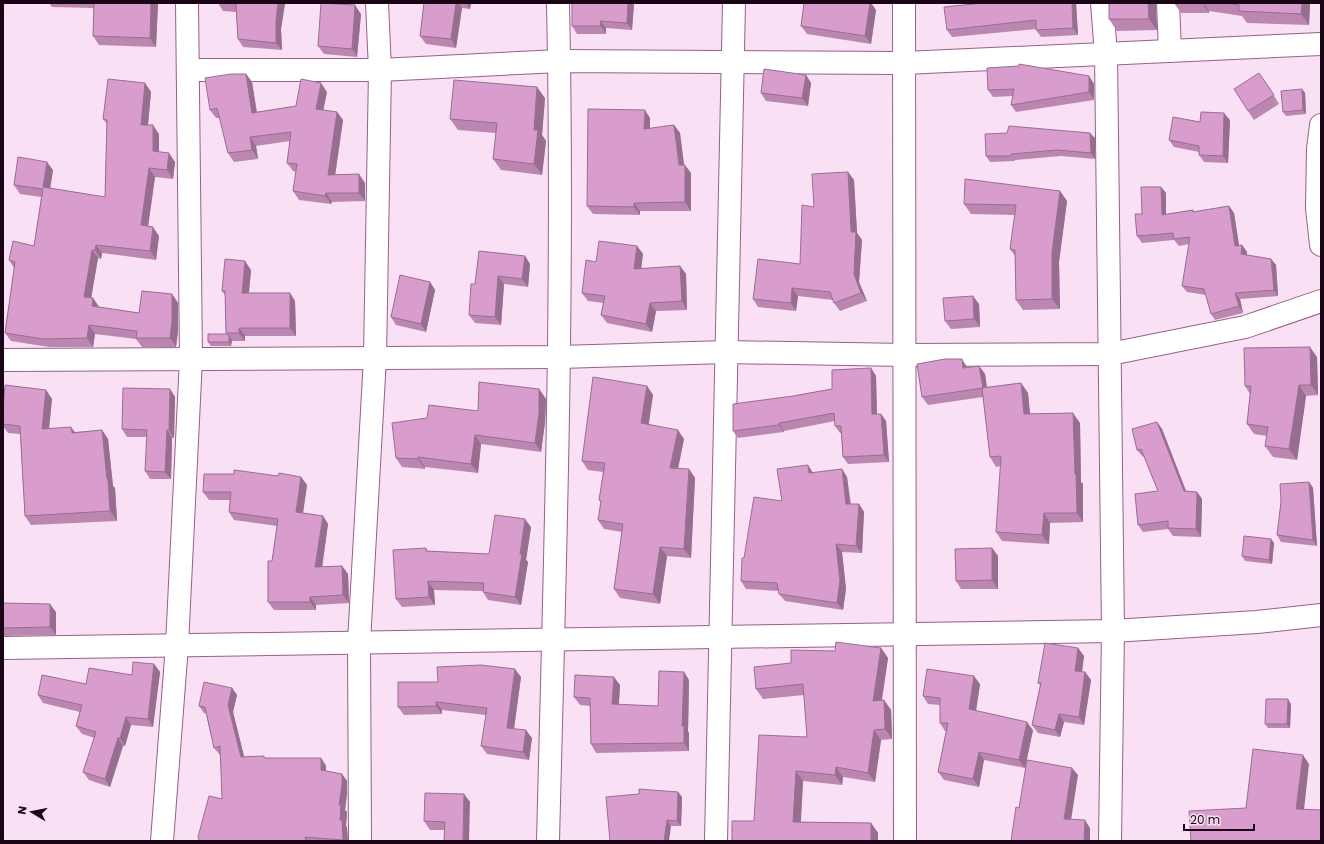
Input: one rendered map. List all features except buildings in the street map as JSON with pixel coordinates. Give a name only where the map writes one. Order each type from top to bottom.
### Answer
[{"type":"street","points":[[162,841],[178,646],[191,359],[187,3]]},
{"type":"street","points":[[360,841],[359,642],[375,358],[380,70],[377,3]]},
{"type":"street","points":[[548,841],[560,357],[558,3]]},
{"type":"street","points":[[716,841],[734,3]]},
{"type":"street","points":[[904,3],[905,841]]},
{"type":"street","points":[[1102,3],[1106,54],[1114,631],[1110,841]]},
{"type":"street","points":[[1168,3],[1170,51]]},
{"type":"street","points":[[188,70],[380,70],[559,61],[904,62],[1321,44]]},
{"type":"street","points":[[1321,125],[1318,150],[1317,208],[1321,245]]},
{"type":"street","points":[[3,360],[560,357],[726,352],[905,355],[1110,354],[1245,327],[1321,301]]},
{"type":"street","points":[[3,648],[1114,631],[1257,622],[1321,615]]}]
